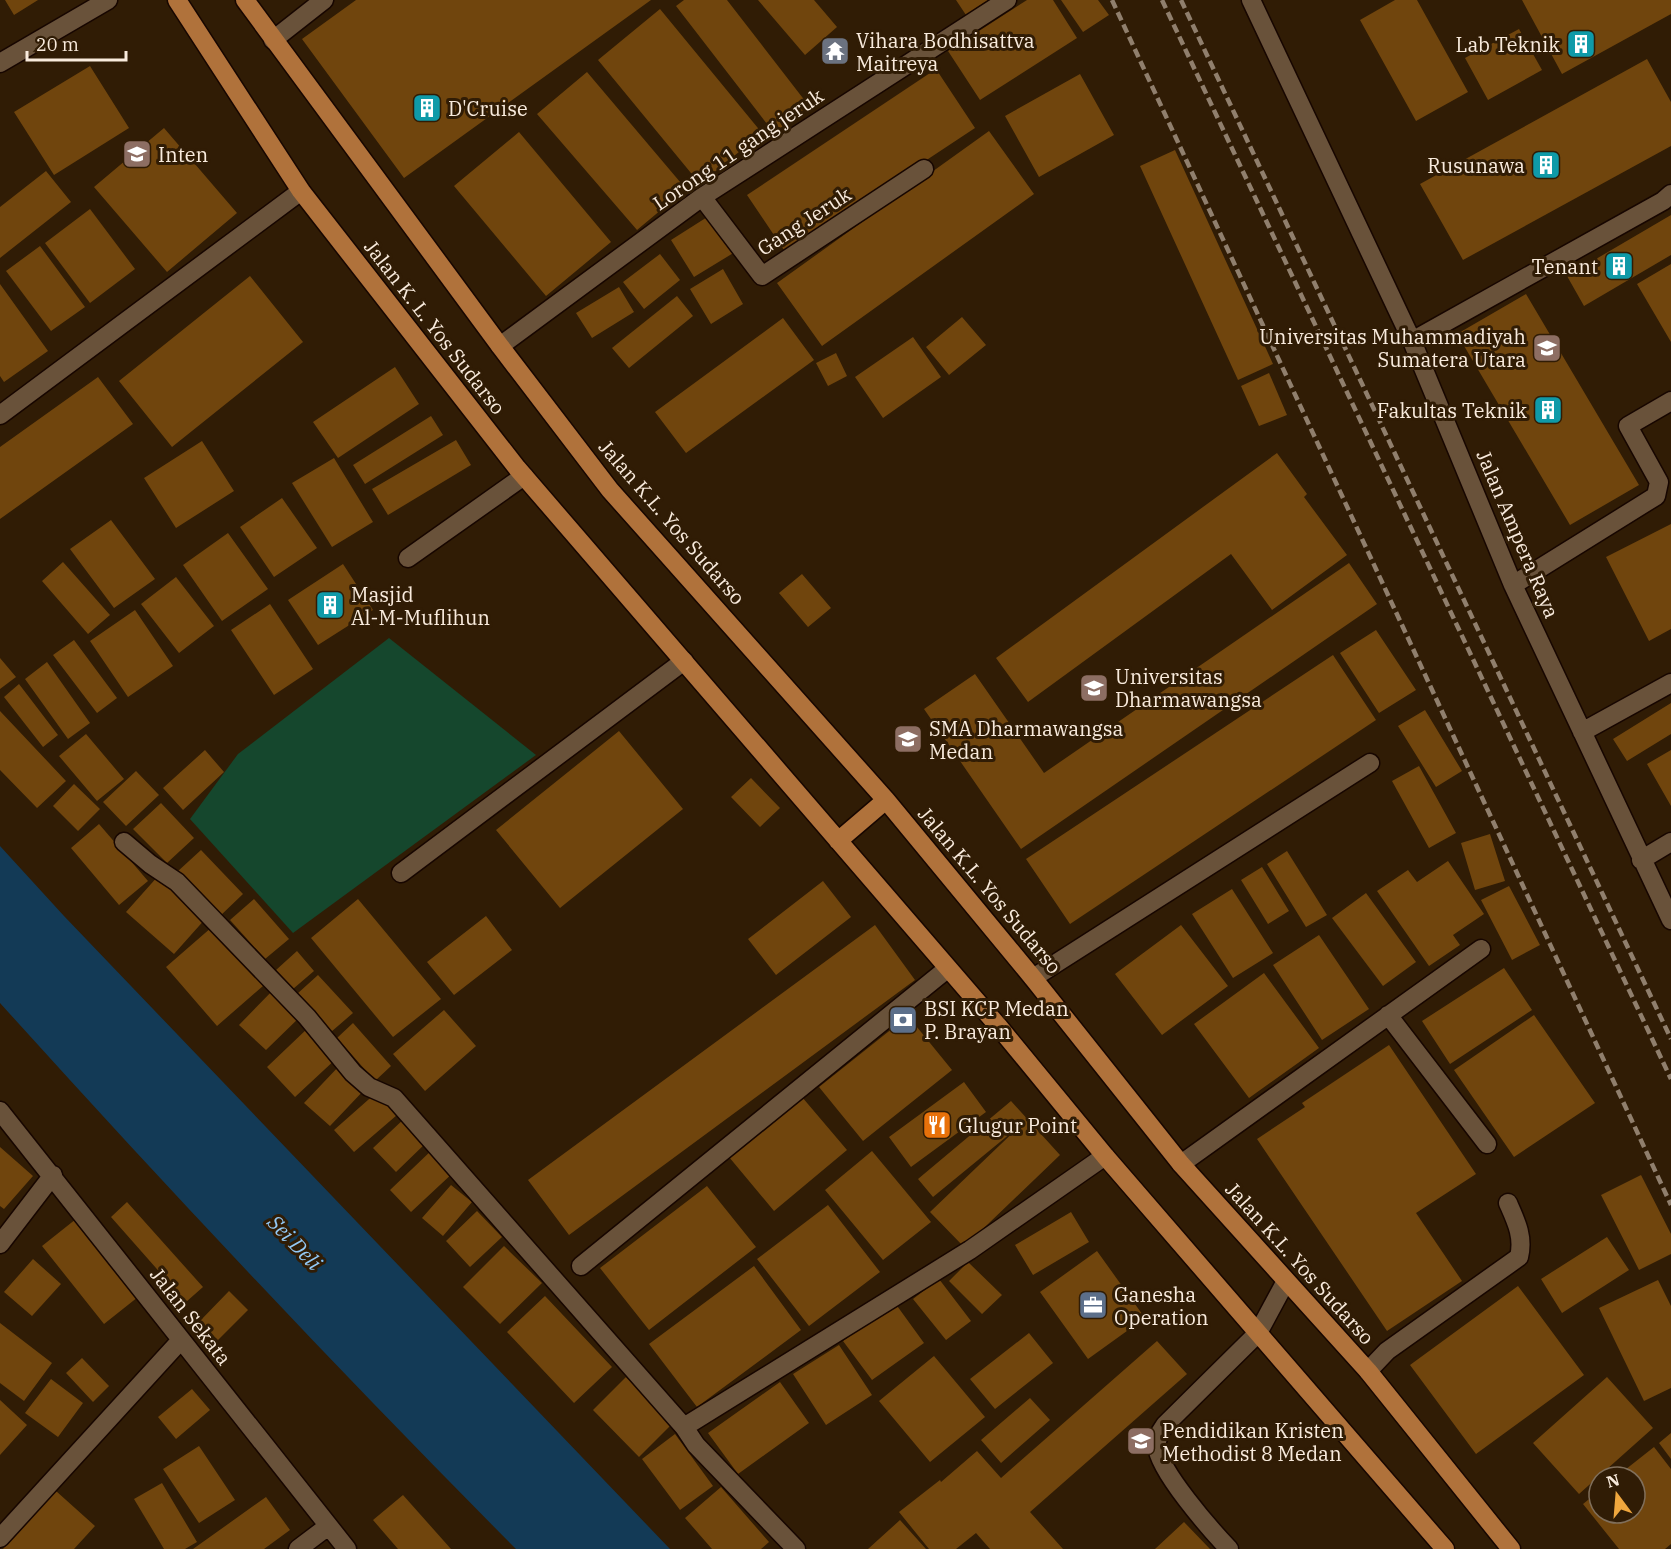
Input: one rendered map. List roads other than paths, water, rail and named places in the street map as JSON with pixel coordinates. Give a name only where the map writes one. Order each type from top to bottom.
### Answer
[{"type":"main road","name":"Jalan K. L. Yos Sudarso","points":[[177,0],[301,191],[524,476],[684,661]]},
{"type":"main road","name":"Jalan K. L. Yos Sudarso","points":[[245,0],[500,346]]},
{"type":"main road","name":"Jalan K.L. Yos Sudarso","points":[[500,346],[610,490],[886,800],[1033,978],[1181,1164],[1368,1371],[1508,1548]]},
{"type":"main road","points":[[684,661],[1105,1156],[1445,1549]]},
{"type":"main road","points":[[838,841],[886,800]]},
{"type":"street","points":[[0,63],[108,0]]},
{"type":"street","points":[[273,40],[324,0]]},
{"type":"street","name":"Lorong 11 gang jeruk","points":[[500,346],[702,197],[1007,0]]},
{"type":"street","name":"Jalan Ampera Raya","points":[[1251,0],[1412,341],[1513,585],[1671,920]]},
{"type":"street","name":"Gang Jeruk","points":[[702,197],[762,276],[924,168]]},
{"type":"street","points":[[0,415],[301,191]]},
{"type":"street","points":[[1412,341],[1671,195]]},
{"type":"street","points":[[1513,585],[1656,496],[1659,482],[1628,426],[1671,401]]},
{"type":"street","points":[[408,558],[524,476]]},
{"type":"street","points":[[400,873],[684,661]]},
{"type":"street","points":[[1582,732],[1671,682]]},
{"type":"street","points":[[1033,978],[1370,763]]},
{"type":"street","points":[[124,842],[150,864],[177,882],[307,1017],[353,1073],[369,1087],[394,1098],[684,1427],[712,1463],[796,1549]]},
{"type":"street","points":[[1641,860],[1671,842]]},
{"type":"street","points":[[1181,1164],[1481,949]]},
{"type":"street","points":[[581,1266],[947,969]]},
{"type":"street","points":[[1388,1015],[1487,1144]]},
{"type":"street","name":"Jalan Sekata","points":[[0,1111],[53,1175],[327,1527],[347,1549]]},
{"type":"street","points":[[684,1427],[970,1250],[1105,1156]]},
{"type":"street","points":[[0,1244],[53,1175]]},
{"type":"street","points":[[1368,1371],[1387,1351],[1519,1257],[1521,1248],[1519,1228],[1508,1203]]},
{"type":"street","points":[[1229,1549],[1166,1469],[1156,1448],[1157,1437],[1165,1425],[1258,1333],[1286,1281]]},
{"type":"street","points":[[0,1538],[181,1340]]},
{"type":"street","points":[[298,1549],[327,1527]]},
{"type":"water","name":"Sei Deli","points":[[0,846],[64,916],[670,1549],[516,1549],[319,1347],[190,1211],[0,1003]]},
{"type":"railway","points":[[1112,0],[1671,1205]]},
{"type":"railway","points":[[1162,0],[1671,1079]]},
{"type":"railway","points":[[1181,0],[1671,1039]]},
{"type":"place","name":"Lab Teknik","points":[[1581,44]]},
{"type":"place","name":"Vihara Bodhisattva Maitreya","points":[[835,51]]},
{"type":"place","name":"D'Cruise","points":[[427,108]]},
{"type":"place","name":"Inten","points":[[137,154]]},
{"type":"place","name":"Rusunawa","points":[[1546,165]]},
{"type":"place","name":"Tenant","points":[[1619,266]]},
{"type":"place","name":"Universitas Muhammadiyah Sumatera Utara","points":[[1547,348]]},
{"type":"place","name":"Fakultas Teknik","points":[[1548,410]]},
{"type":"place","name":"Masjid Al-M-Muflihun","points":[[330,605]]},
{"type":"place","name":"Universitas Dharmawangsa","points":[[1094,688]]},
{"type":"place","name":"SMA Dharmawangsa Medan","points":[[908,739]]},
{"type":"place","name":"BSI KCP Medan P. Brayan","points":[[903,1020]]},
{"type":"place","name":"Glugur Point","points":[[937,1125]]},
{"type":"place","name":"Ganesha Operation","points":[[1093,1305]]},
{"type":"place","name":"Pendidikan Kristen Methodist 8 Medan","points":[[1141,1441]]}]
